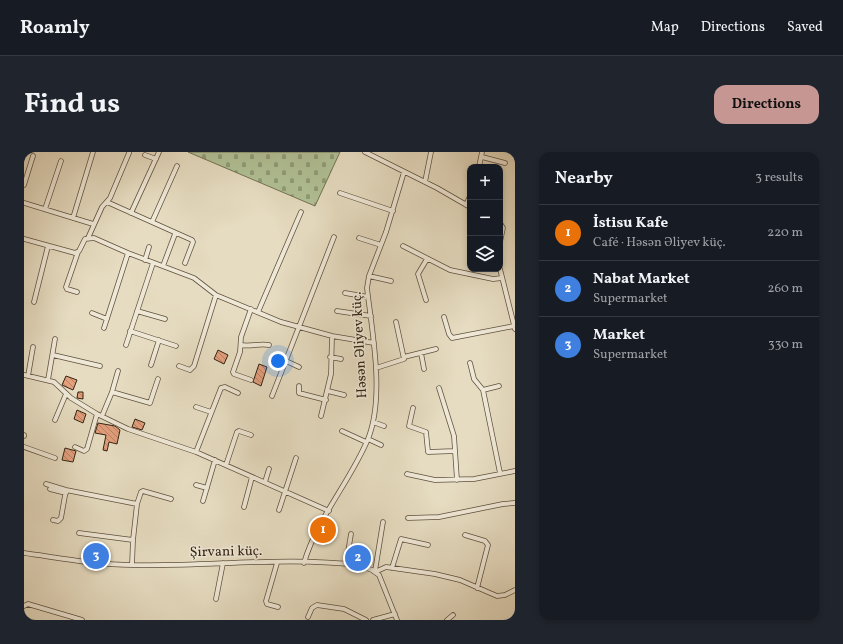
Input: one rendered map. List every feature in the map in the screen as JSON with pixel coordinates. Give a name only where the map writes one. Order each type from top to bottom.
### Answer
[{"type":"street","points":[[73,218],[93,152]]},
{"type":"street","points":[[131,213],[159,152]]},
{"type":"street","points":[[365,152],[372,154],[467,205]]},
{"type":"street","points":[[425,182],[431,152]]},
{"type":"street","points":[[76,292],[67,289],[66,287],[78,252],[83,242],[88,238],[93,224],[102,207],[107,202],[129,153]]},
{"type":"street","points":[[480,164],[482,154],[505,163]]},
{"type":"street","points":[[146,155],[156,159]]},
{"type":"street","points":[[24,185],[33,156]]},
{"type":"street","points":[[45,209],[61,161]]},
{"type":"street","points":[[152,222],[177,166]]},
{"type":"street","name":"Həsən Əliyev küç.","points":[[304,563],[314,536],[367,441],[373,422],[376,368],[367,288],[369,276],[381,245],[404,172]]},
{"type":"street","points":[[340,193],[392,211]]},
{"type":"street","points":[[107,202],[193,242],[185,263]]},
{"type":"street","points":[[24,203],[93,224]]},
{"type":"street","points":[[258,312],[301,212]]},
{"type":"street","points":[[163,266],[175,234]]},
{"type":"street","points":[[272,396],[334,237]]},
{"type":"street","points":[[88,238],[94,238],[144,260],[198,280],[216,295],[258,312],[299,327],[332,336],[374,343]]},
{"type":"street","points":[[359,238],[381,245]]},
{"type":"street","points":[[24,240],[71,252],[78,252]]},
{"type":"street","points":[[34,302],[48,246]]},
{"type":"street","points":[[403,246],[450,270],[493,279],[502,278]]},
{"type":"street","points":[[144,260],[149,247]]},
{"type":"street","points":[[104,328],[128,253]]},
{"type":"street","points":[[426,300],[418,274],[427,259]]},
{"type":"street","points":[[126,345],[153,263]]},
{"type":"street","points":[[444,316],[449,334],[452,338],[514,328],[501,272]]},
{"type":"street","points":[[369,276],[391,281]]},
{"type":"street","points":[[345,293],[368,297]]},
{"type":"street","points":[[179,366],[190,370],[194,366],[216,295]]},
{"type":"street","points":[[251,309],[241,337],[241,345],[233,372],[234,374],[251,380]]},
{"type":"street","points":[[137,311],[165,319]]},
{"type":"street","points":[[337,311],[371,316]]},
{"type":"street","points":[[92,313],[107,319]]},
{"type":"street","points":[[396,322],[404,357]]},
{"type":"street","points":[[130,331],[176,346]]},
{"type":"street","points":[[321,416],[328,391],[332,336]]},
{"type":"street","points":[[48,380],[55,339]]},
{"type":"street","points":[[151,365],[158,340]]},
{"type":"street","points":[[241,345],[269,345]]},
{"type":"street","points":[[33,347],[26,376],[48,380],[58,385],[66,394],[96,414],[128,429],[196,452],[329,511]]},
{"type":"street","points":[[376,368],[401,362],[404,357],[436,349]]},
{"type":"street","points":[[421,353],[424,369]]},
{"type":"street","points":[[53,355],[100,366]]},
{"type":"street","points":[[330,357],[341,359]]},
{"type":"street","points":[[286,361],[299,366]]},
{"type":"street","points":[[470,363],[474,379],[483,390],[500,473]]},
{"type":"street","points":[[102,416],[112,392],[118,371]]},
{"type":"street","points":[[112,392],[148,404],[151,401],[158,379]]},
{"type":"street","points":[[299,386],[299,393],[326,400]]},
{"type":"street","points":[[483,390],[499,386]]},
{"type":"street","points":[[196,452],[223,387],[238,393]]},
{"type":"street","points":[[439,388],[454,436],[457,480]]},
{"type":"street","points":[[328,391],[344,394]]},
{"type":"street","points":[[55,420],[66,394]]},
{"type":"street","points":[[196,407],[212,412]]},
{"type":"street","points":[[413,408],[410,426],[426,432],[428,452],[455,451]]},
{"type":"street","points":[[75,447],[84,451],[87,450],[96,414]]},
{"type":"street","points":[[373,422],[384,426]]},
{"type":"street","points":[[226,465],[237,432],[239,431],[251,435]]},
{"type":"street","points":[[342,431],[367,441],[381,444]]},
{"type":"street","points":[[24,447],[55,458]]},
{"type":"street","points":[[279,510],[284,490],[296,458]]},
{"type":"street","points":[[203,500],[215,460]]},
{"type":"street","points":[[265,482],[269,469]]},
{"type":"street","points":[[407,474],[435,480],[457,480],[478,478],[515,471]]},
{"type":"street","points":[[244,507],[252,477]]},
{"type":"street","points":[[46,484],[66,492]]},
{"type":"street","points":[[196,485],[207,488]]},
{"type":"street","points":[[50,489],[137,504]]},
{"type":"street","points":[[132,565],[137,504],[141,492],[143,491],[171,499]]},
{"type":"street","points":[[53,520],[60,520],[66,492]]},
{"type":"street","points":[[408,518],[439,517],[515,503]]},
{"type":"street","points":[[383,522],[375,572],[381,579],[397,620]]},
{"type":"street","points":[[79,532],[133,540]]},
{"type":"street","points":[[346,564],[351,534]]},
{"type":"street","points":[[465,535],[485,541],[488,545],[477,588]]},
{"type":"street","points":[[392,568],[401,539],[428,545]]},
{"type":"street","name":"Şirvani küç.","points":[[24,553],[102,564],[346,564],[358,565],[375,572]]},
{"type":"street","points":[[216,599],[223,563]]},
{"type":"street","points":[[277,563],[266,601],[267,604],[278,607]]},
{"type":"street","points":[[375,572],[383,567],[449,577],[497,596],[505,595],[515,590]]},
{"type":"street","points":[[24,606],[28,604],[82,620]]},
{"type":"street","points":[[308,617],[312,608],[317,605],[350,610],[366,620]]},
{"type":"street","points":[[58,620],[60,614]]},
{"type":"street","points":[[373,620],[395,614]]},
{"type":"street","points":[[447,620],[453,615]]},
{"type":"green space","points":[[188,152],[340,152],[315,206]]},
{"type":"building","points":[[218,350],[228,355],[224,364],[214,359]]},
{"type":"building","points":[[259,364],[267,367],[261,386],[253,382]]},
{"type":"building","points":[[66,376],[77,380],[73,390],[62,385]]},
{"type":"building","points":[[78,392],[83,392],[83,399],[77,398]]},
{"type":"building","points":[[77,410],[86,414],[83,423],[74,419]]},
{"type":"building","points":[[135,419],[145,423],[142,430],[132,427]]},
{"type":"building","points":[[98,423],[115,426],[120,430],[117,444],[109,442],[107,451],[103,450],[106,435],[95,433]]},
{"type":"building","points":[[65,448],[76,451],[73,462],[62,460]]},
{"type":"place","name":"İstisu Kafe","points":[[323,530]]},
{"type":"place","name":"Market","points":[[96,556]]},
{"type":"place","name":"Nabat Market","points":[[358,558]]}]
